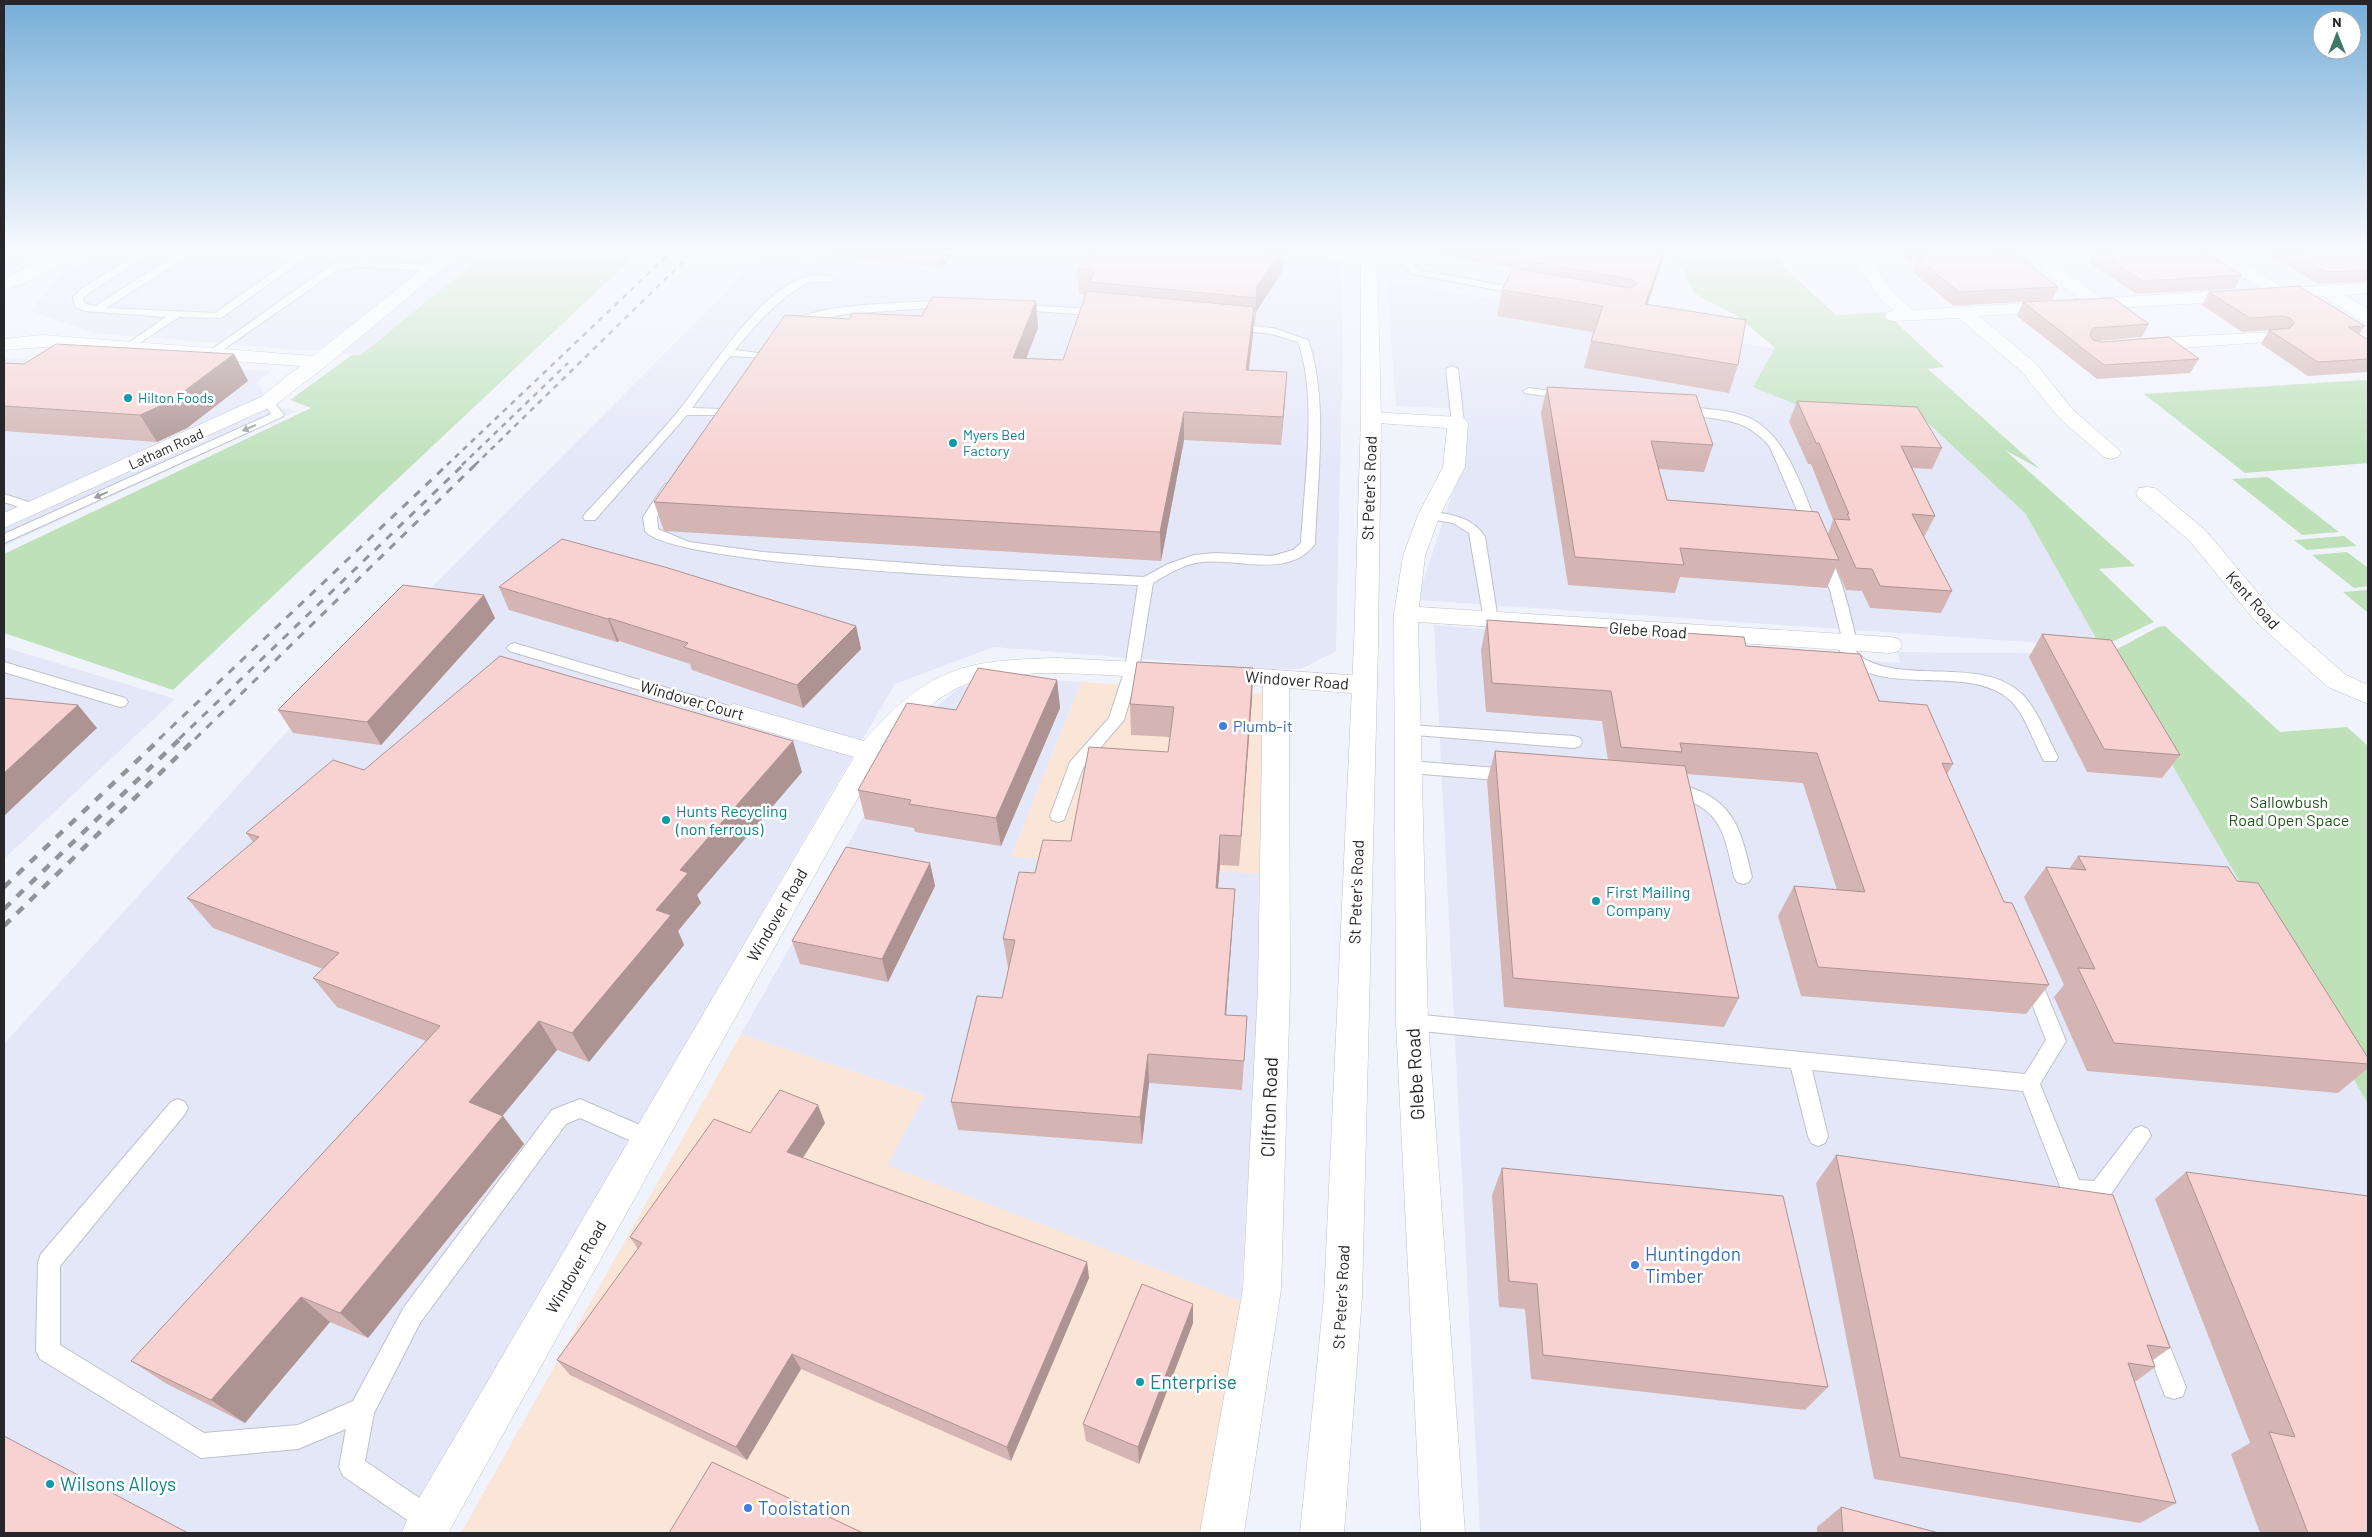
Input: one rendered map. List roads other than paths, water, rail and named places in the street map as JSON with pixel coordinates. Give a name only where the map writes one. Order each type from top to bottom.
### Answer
[{"type":"main road","name":"Latham Road","points":[[4,521],[268,401],[367,323]]},
{"type":"main road","name":"St Peter's Road","points":[[1322,1533],[1343,1297],[1371,418],[1369,323]]},
{"type":"main road","points":[[1975,323],[2029,368],[2066,414],[2111,453]]},
{"type":"main road","points":[[2173,323],[2200,341]]},
{"type":"main road","points":[[4,328],[19,331],[42,341]]},
{"type":"main road","points":[[2122,346],[2274,337]]},
{"type":"main road","points":[[4,344],[42,341],[213,352],[319,362]]},
{"type":"main road","points":[[1371,418],[1458,422]]},
{"type":"main road","name":"Glebe Road","points":[[1443,1533],[1412,1022],[1410,767],[1406,614],[1414,556],[1429,515],[1454,467],[1458,422]]},
{"type":"main road","name":"Kent Road","points":[[2147,493],[2198,536],[2264,616],[2337,681],[2368,694]]},
{"type":"main road","name":"Glebe Road","points":[[1406,614],[1890,646]]},
{"type":"main road","name":"Windover Road","points":[[427,1527],[870,752],[907,709],[949,681],[993,668],[1132,669],[1363,685]]},
{"type":"main road","name":"Clifton Road","points":[[1222,1533],[1262,1289],[1274,988],[1276,678]]},
{"type":"main road","name":"Windover Court","points":[[734,713],[870,752]]},
{"type":"lane","points":[[129,347],[164,323]]},
{"type":"lane","points":[[213,352],[255,323]]},
{"type":"lane","points":[[590,517],[684,411],[753,323]]},
{"type":"lane","points":[[781,333],[796,323]]},
{"type":"lane","points":[[678,474],[650,517],[652,531],[671,541],[750,555],[904,568],[1146,581],[1186,561],[1205,558],[1282,560],[1299,554],[1308,544],[1313,386],[1309,348],[1303,340],[1273,331],[1224,326]]},
{"type":"lane","points":[[753,370],[772,344]]},
{"type":"lane","points":[[728,353],[764,356]]},
{"type":"lane","points":[[1452,369],[1458,422]]},
{"type":"lane","points":[[1529,391],[1576,397]]},
{"type":"lane","points":[[4,539],[278,415],[268,401]]},
{"type":"lane","points":[[1663,408],[1739,418],[1765,433],[1776,446],[1837,590],[1844,643],[1861,663],[1892,673],[1977,681],[2001,687],[2016,697],[2050,757]]},
{"type":"lane","points":[[684,411],[724,410],[711,427]]},
{"type":"lane","points":[[4,498],[33,508]]},
{"type":"lane","points":[[1429,515],[1462,521],[1470,524],[1475,530],[1478,537],[1491,620]]},
{"type":"lane","points":[[1058,816],[1076,766],[1116,720],[1132,669],[1146,581]]},
{"type":"lane","name":"Windover Court","points":[[514,648],[734,713]]},
{"type":"lane","points":[[4,667],[120,702]]},
{"type":"lane","points":[[1409,730],[1574,742]]},
{"type":"lane","points":[[1410,767],[1525,776]]},
{"type":"lane","points":[[1660,787],[1690,794],[1719,810],[1726,820],[1735,842],[1743,877]]},
{"type":"lane","points":[[2023,958],[2056,1042],[2030,1083]]},
{"type":"lane","points":[[1412,1022],[2030,1083]]},
{"type":"lane","points":[[1799,1060],[1818,1136]]},
{"type":"lane","points":[[2030,1083],[2072,1190],[2099,1192]]},
{"type":"lane","points":[[178,1108],[49,1262],[48,1352],[201,1446],[298,1437],[362,1410]]},
{"type":"lane","points":[[427,1527],[389,1494],[352,1467],[362,1410],[412,1315],[559,1116],[580,1108],[649,1139]]},
{"type":"lane","points":[[2099,1192],[2141,1136]]},
{"type":"lane","points":[[2099,1192],[2114,1229]]},
{"type":"lane","points":[[2146,1313],[2174,1387]]},
{"type":"railway","points":[[447,465],[597,323]]},
{"type":"railway","points":[[475,465],[621,323]]},
{"type":"railway","points":[[462,465],[568,363]]},
{"type":"railway","points":[[159,739],[448,464]]},
{"type":"railway","points":[[179,739],[464,464]]},
{"type":"railway","points":[[195,739],[476,464]]},
{"type":"railway","points":[[4,887],[161,738]]},
{"type":"railway","points":[[4,909],[181,738]]},
{"type":"railway","points":[[4,926],[196,738]]},
{"type":"place","name":"Hilton Foods","points":[[128,398]]},
{"type":"place","name":"Myers Bed Factory","points":[[953,443]]},
{"type":"place","name":"Plumb-it","points":[[1223,726]]},
{"type":"place","name":"Hunts Recycling (non ferrous)","points":[[666,820]]},
{"type":"place","name":"First Mailing Company","points":[[1596,901]]},
{"type":"place","name":"Huntingdon Timber","points":[[1635,1265]]},
{"type":"place","name":"Enterprise","points":[[1140,1382]]},
{"type":"place","name":"Wilsons Alloys","points":[[50,1484]]},
{"type":"place","name":"Toolstation","points":[[748,1508]]},
{"type":"park label","name":"Sallowbush Road Open Space","points":[[2289,811]]}]
